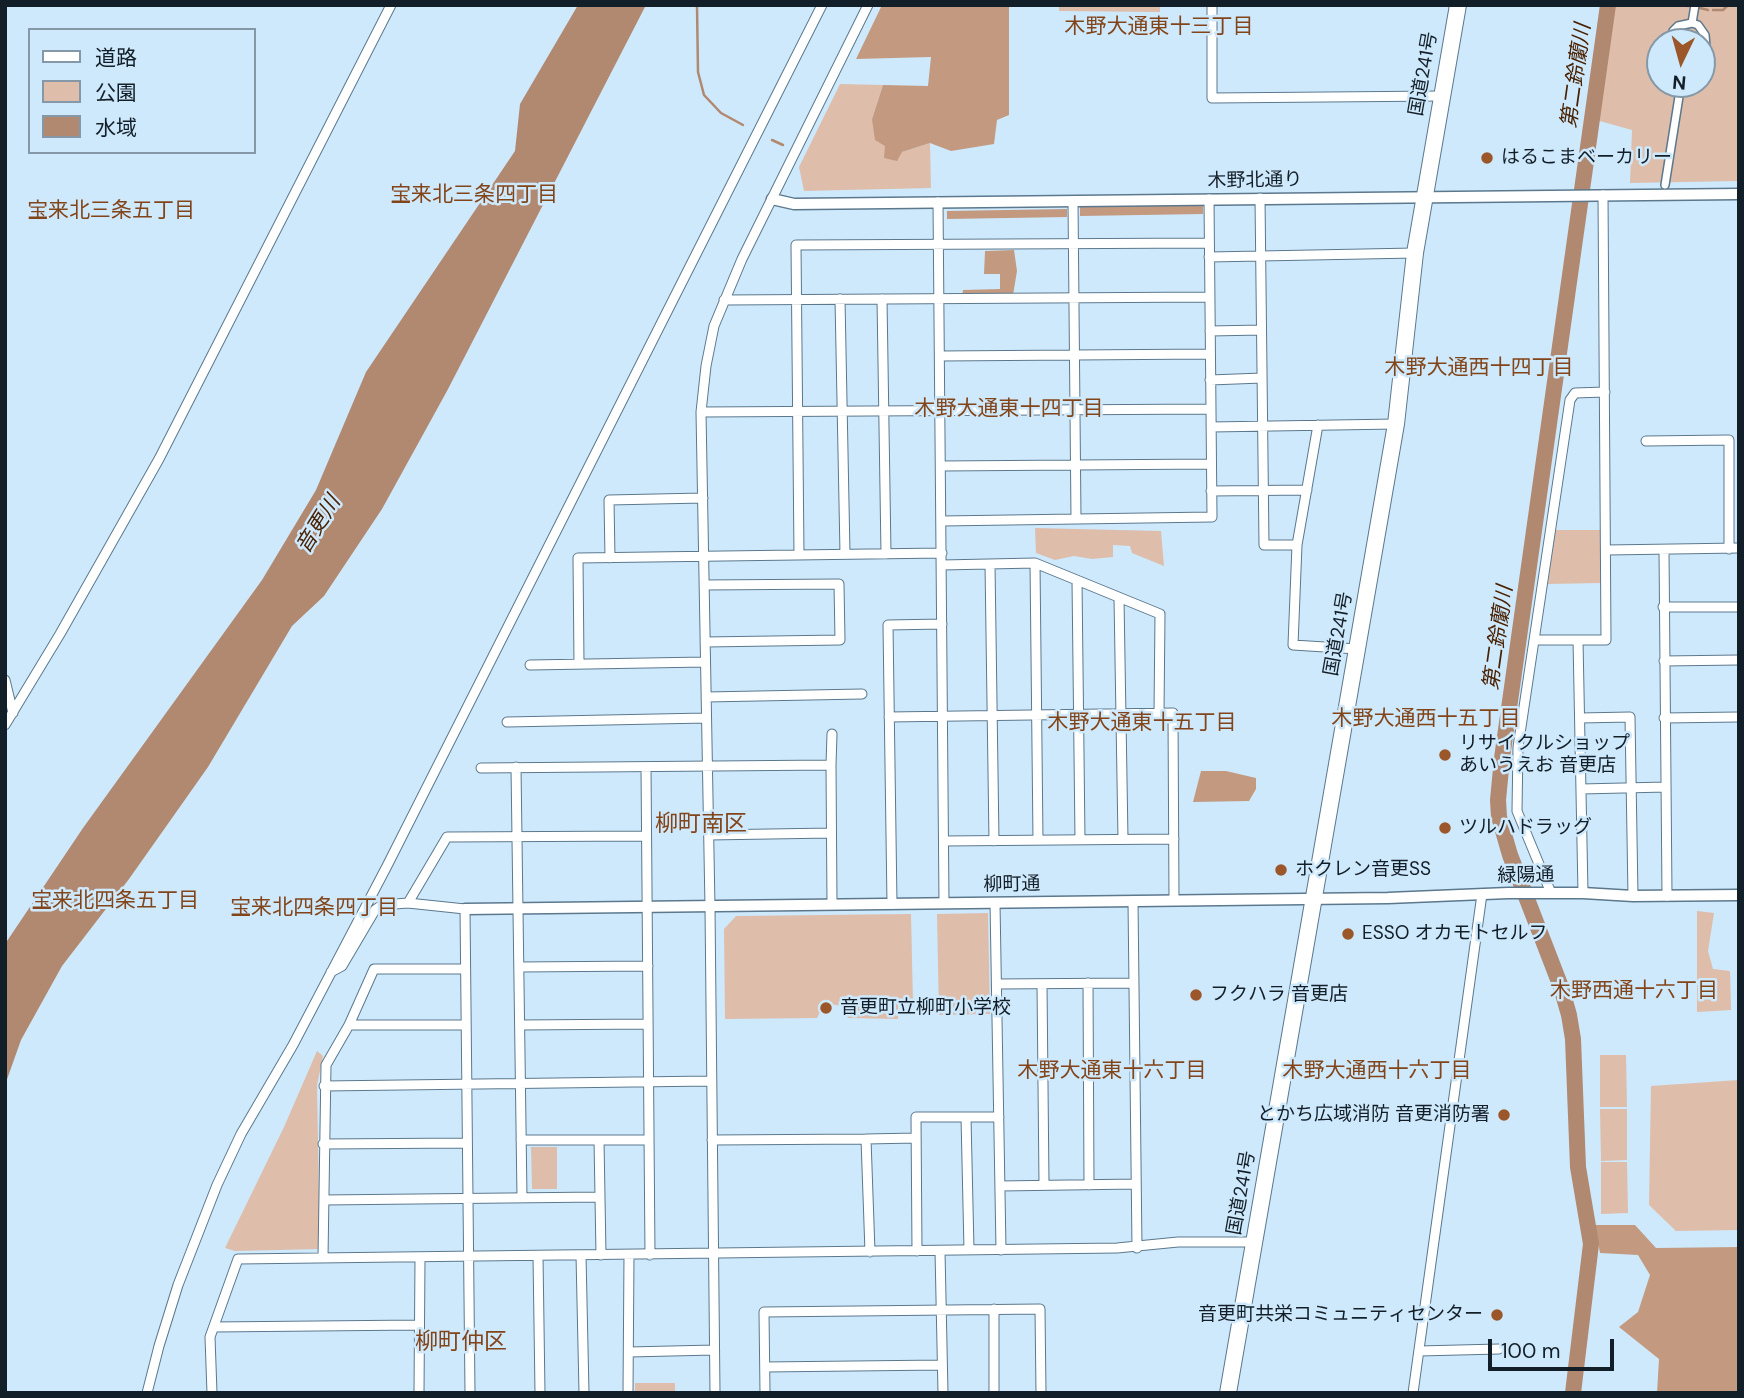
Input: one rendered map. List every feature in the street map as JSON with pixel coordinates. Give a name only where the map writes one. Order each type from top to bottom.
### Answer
[{"type":"highway","name":"国道241号","points":[[1228,1393],[1396,424],[1415,253],[1458,5]]},
{"type":"street","points":[[5,724],[159,459],[391,5]]},
{"type":"street","points":[[147,1393],[175,1295],[217,1185],[241,1134],[293,1045],[331,972],[822,5]]},
{"type":"street","points":[[715,1393],[701,412],[705,366],[714,326],[724,300],[868,5]]},
{"type":"street","points":[[1212,5],[1212,98],[1442,96]]},
{"type":"street","points":[[1692,23],[1695,5]]},
{"type":"street","points":[[1676,28],[1692,23],[1700,28]]},
{"type":"street","points":[[1665,185],[1679,98]]},
{"type":"street","name":"木野北通り","points":[[772,199],[794,204],[1739,194]]},
{"type":"street","points":[[1535,640],[1606,640],[1603,195]]},
{"type":"street","points":[[1260,198],[1264,545],[1297,545]]},
{"type":"street","points":[[942,521],[1212,517],[1209,199]]},
{"type":"street","points":[[1073,201],[1076,519]]},
{"type":"street","points":[[939,202],[944,903]]},
{"type":"street","points":[[799,555],[796,246],[1209,243]]},
{"type":"street","points":[[1209,257],[1415,253]]},
{"type":"street","points":[[724,300],[1209,297]]},
{"type":"street","points":[[840,299],[845,554]]},
{"type":"street","points":[[882,299],[886,554]]},
{"type":"street","points":[[1210,331],[1261,330]]},
{"type":"street","points":[[940,356],[1210,354]]},
{"type":"street","points":[[1210,380],[1262,378]]},
{"type":"street","points":[[1547,893],[1517,811],[1518,747],[1570,400],[1576,393],[1605,392]]},
{"type":"street","points":[[701,412],[1210,409]]},
{"type":"street","points":[[1211,426],[1396,424]]},
{"type":"street","points":[[1318,425],[1297,545],[1293,645],[1357,649]]},
{"type":"street","points":[[1607,550],[1734,549],[1728,440],[1646,441]]},
{"type":"street","points":[[941,466],[1211,464]]},
{"type":"street","points":[[1211,491],[1307,490]]},
{"type":"street","points":[[610,558],[609,500],[703,498]]},
{"type":"street","points":[[1664,550],[1667,895]]},
{"type":"street","points":[[579,664],[578,558],[942,552]]},
{"type":"street","points":[[942,565],[1035,563],[1160,614],[1160,713]]},
{"type":"street","points":[[1035,563],[1038,840]]},
{"type":"street","points":[[990,564],[994,841]]},
{"type":"street","points":[[1077,580],[1080,840]]},
{"type":"street","points":[[704,585],[839,584],[840,640],[705,642]]},
{"type":"street","points":[[1119,597],[1123,839]]},
{"type":"street","points":[[1663,607],[1739,607]]},
{"type":"street","points":[[892,904],[888,625],[942,624]]},
{"type":"street","points":[[1578,640],[1583,893]]},
{"type":"street","points":[[1664,661],[1739,660]]},
{"type":"street","points":[[530,665],[705,662]]},
{"type":"street","points":[[5,680],[13,713]]},
{"type":"street","points":[[706,697],[862,694]]},
{"type":"street","points":[[889,717],[1173,713],[1174,900]]},
{"type":"street","points":[[1580,718],[1630,717],[1633,896]]},
{"type":"street","points":[[1664,718],[1739,717]]},
{"type":"street","points":[[507,722],[706,718]]},
{"type":"street","points":[[832,734],[832,904]]},
{"type":"street","points":[[481,768],[831,765]]},
{"type":"street","points":[[646,767],[650,1255]]},
{"type":"street","points":[[516,768],[522,1198]]},
{"type":"street","points":[[1581,789],[1665,787]]},
{"type":"street","points":[[709,835],[831,833]]},
{"type":"street","points":[[408,903],[447,836],[646,836]]},
{"type":"street","points":[[944,841],[1174,839]]},
{"type":"street","name":"緑陽通","points":[[1314,899],[1508,893],[1739,895]]},
{"type":"street","points":[[1413,1393],[1482,894]]},
{"type":"street","name":"柳町通","points":[[465,909],[1314,899]]},
{"type":"street","points":[[1133,901],[1137,1248]]},
{"type":"street","points":[[331,972],[342,966],[376,910],[382,905],[408,903],[465,909],[470,1393]]},
{"type":"street","points":[[995,903],[1001,1250]]},
{"type":"street","points":[[519,967],[648,966]]},
{"type":"street","points":[[323,1258],[326,1065],[349,1025],[374,969],[464,969]]},
{"type":"street","points":[[1088,983],[1089,1185]]},
{"type":"street","points":[[997,984],[1134,983]]},
{"type":"street","points":[[1042,984],[1044,1185]]},
{"type":"street","points":[[520,1025],[648,1024]]},
{"type":"street","points":[[349,1025],[466,1026]]},
{"type":"street","points":[[324,1086],[711,1081]]},
{"type":"street","points":[[917,1251],[916,1117],[999,1117]]},
{"type":"street","points":[[966,1117],[969,1250]]},
{"type":"street","points":[[712,1140],[916,1138]]},
{"type":"street","points":[[866,1139],[870,1252]]},
{"type":"street","points":[[521,1140],[649,1140]]},
{"type":"street","points":[[599,1140],[601,1255]]},
{"type":"street","points":[[323,1144],[467,1143]]},
{"type":"street","points":[[1000,1186],[1136,1184]]},
{"type":"street","points":[[324,1200],[600,1197]]},
{"type":"street","points":[[212,1393],[210,1337],[238,1259],[1137,1248],[1178,1242],[1255,1241]]},
{"type":"street","points":[[940,1251],[943,1393]]},
{"type":"street","points":[[581,1255],[584,1393]]},
{"type":"street","points":[[628,1393],[629,1255]]},
{"type":"street","points":[[538,1256],[540,1393]]},
{"type":"street","points":[[419,1258],[419,1393]]},
{"type":"street","points":[[994,1309],[995,1393]]},
{"type":"street","points":[[765,1393],[764,1312],[1040,1309],[1041,1393]]},
{"type":"street","points":[[214,1327],[418,1325]]},
{"type":"street","points":[[1419,1350],[1499,1349]]},
{"type":"street","points":[[629,1352],[714,1350]]},
{"type":"street","points":[[765,1367],[942,1365]]},
{"type":"green space","points":[[1059,5],[1160,5],[1160,12],[1059,11]]},
{"type":"green space","points":[[1612,5],[1739,5],[1739,181],[1630,183],[1632,130],[1596,120]]},
{"type":"green space","points":[[840,84],[883,85],[872,119],[902,152],[930,143],[931,188],[804,191],[799,167]]},
{"type":"green space","points":[[1035,528],[1161,531],[1164,566],[1132,553],[1130,546],[1113,545],[1113,557],[1092,559],[1074,556],[1055,560],[1036,553]]},
{"type":"green space","points":[[1555,530],[1601,530],[1601,583],[1548,584]]},
{"type":"green space","points":[[1697,911],[1714,913],[1708,951],[1713,969],[1730,971],[1731,1010],[1697,1012]]},
{"type":"green space","points":[[988,913],[990,1014],[939,1015],[937,914]]},
{"type":"green space","points":[[911,914],[913,1003],[898,1003],[898,1019],[848,1018],[841,1006],[831,1004],[822,1008],[817,1018],[725,1019],[724,929],[736,916]]},
{"type":"green space","points":[[317,1051],[323,1056],[317,1085],[320,1249],[235,1251],[225,1248],[284,1127]]},
{"type":"green space","points":[[1600,1055],[1626,1055],[1627,1107],[1600,1107]]},
{"type":"green space","points":[[1739,1080],[1739,1230],[1676,1231],[1649,1205],[1651,1086]]},
{"type":"green space","points":[[1600,1109],[1627,1109],[1627,1160],[1601,1161]]},
{"type":"green space","points":[[531,1147],[557,1147],[557,1189],[532,1189]]},
{"type":"green space","points":[[1601,1162],[1627,1162],[1628,1213],[1601,1214]]},
{"type":"green space","points":[[635,1383],[675,1383],[675,1393],[635,1393]]},
{"type":"shaded area","points":[[882,5],[1009,5],[1009,115],[997,120],[994,144],[951,151],[930,143],[902,152],[897,161],[884,158],[885,146],[875,140],[872,119],[883,85],[928,86],[931,57],[856,59]]},
{"type":"shaded area","points":[[1203,205],[1203,214],[1080,216],[1080,207]]},
{"type":"shaded area","points":[[1067,209],[1067,217],[947,219],[947,211]]},
{"type":"shaded area","points":[[1014,250],[1017,271],[1013,295],[962,297],[963,290],[1000,289],[1000,274],[984,274],[985,251]]},
{"type":"shaded area","points":[[1201,771],[1226,771],[1256,778],[1256,789],[1249,801],[1193,802]]},
{"type":"shaded area","points":[[1595,1225],[1635,1225],[1656,1248],[1739,1247],[1739,1393],[1657,1393],[1659,1359],[1619,1327],[1638,1312],[1650,1275],[1638,1255],[1600,1253]]},
{"type":"water","name":"音更川","points":[[578,5],[646,5],[447,391],[382,509],[324,596],[292,626],[208,767],[129,879],[62,966],[21,1040],[5,1085],[5,944],[83,828],[262,580],[316,490],[366,372],[515,151],[520,104]]},
{"type":"waterway","points":[[697,5],[698,72],[704,95],[721,113],[743,125]]},
{"type":"waterway","name":"第二鈴蘭川","points":[[1573,1393],[1591,1244],[1578,1167],[1573,1039],[1561,987],[1510,855],[1499,817],[1498,800],[1608,5]]},
{"type":"waterway","points":[[1684,5],[1688,6]]},
{"type":"waterway","points":[[1713,10],[1723,10],[1728,5]]},
{"type":"waterway","points":[[1700,8],[1708,10]]},
{"type":"waterway","points":[[772,140],[783,145]]},
{"type":"place","name":"はるこまベーカリー","points":[[1487,158]]},
{"type":"place","name":"リサイクルショップ あいうえお 音更店","points":[[1445,755]]},
{"type":"place","name":"ツルハドラッグ","points":[[1445,828]]},
{"type":"place","name":"ホクレン音更SS","points":[[1281,870]]},
{"type":"place","name":"ESSO オカモトセルフ","points":[[1348,934]]},
{"type":"place","name":"フクハラ 音更店","points":[[1196,995]]},
{"type":"place","name":"音更町立柳町小学校","points":[[826,1008]]},
{"type":"place","name":"とかち広域消防 音更消防署","points":[[1504,1115]]},
{"type":"place","name":"音更町共栄コミュニティセンター","points":[[1497,1315]]},
{"type":"district","name":"木野大通東十三丁目","points":[[1159,27]]},
{"type":"district","name":"宝来北三条四丁目","points":[[474,195]]},
{"type":"district","name":"宝来北三条五丁目","points":[[111,211]]},
{"type":"district","name":"木野大通西十四丁目","points":[[1479,368]]},
{"type":"district","name":"木野大通東十四丁目","points":[[1009,409]]},
{"type":"district","name":"木野大通西十五丁目","points":[[1426,719]]},
{"type":"district","name":"木野大通東十五丁目","points":[[1142,723]]},
{"type":"district","name":"柳町南区","points":[[701,825]]},
{"type":"district","name":"宝来北四条五丁目","points":[[115,901]]},
{"type":"district","name":"宝来北四条四丁目","points":[[314,908]]},
{"type":"district","name":"木野西通十六丁目","points":[[1634,991]]},
{"type":"district","name":"木野大通東十六丁目","points":[[1112,1071]]},
{"type":"district","name":"木野大通西十六丁目","points":[[1377,1071]]},
{"type":"district","name":"柳町仲区","points":[[461,1343]]}]
